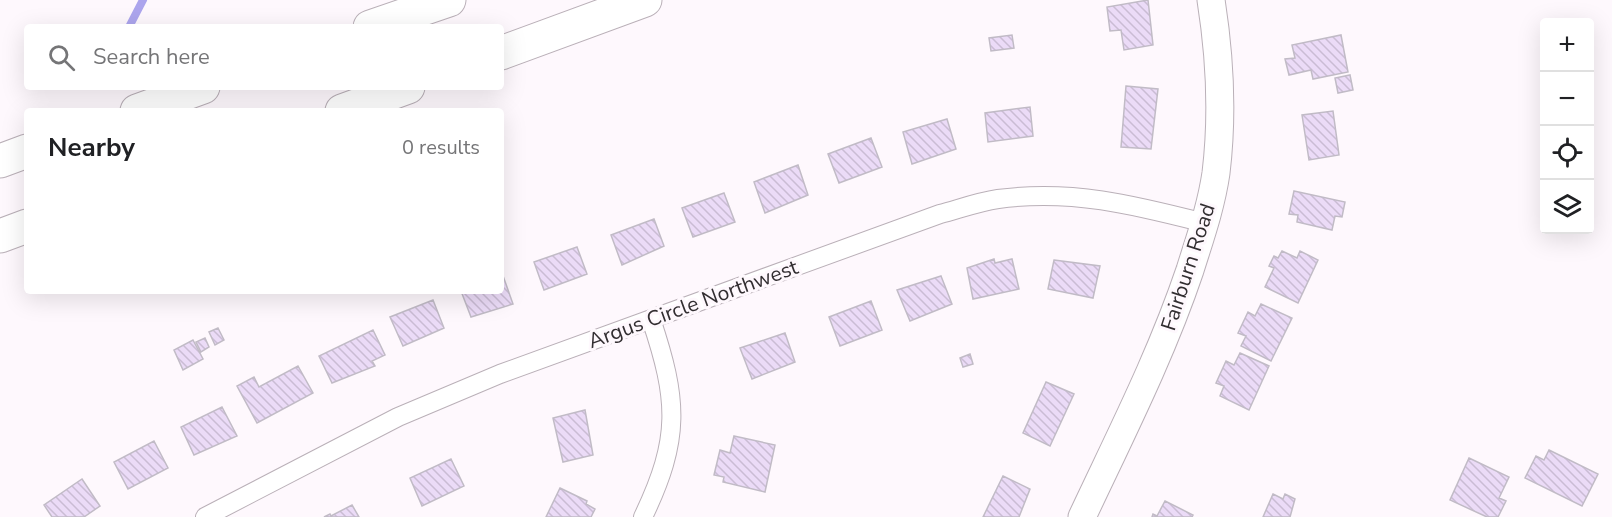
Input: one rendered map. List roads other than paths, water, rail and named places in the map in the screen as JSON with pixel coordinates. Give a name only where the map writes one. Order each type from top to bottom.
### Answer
[{"type":"highway","points":[[370,24],[428,0]]},
{"type":"highway","points":[[379,24],[449,0]]},
{"type":"highway","points":[[504,52],[645,0]]},
{"type":"highway","points":[[145,108],[195,90]]},
{"type":"highway","points":[[350,108],[400,90]]},
{"type":"highway","points":[[0,161],[24,152]]},
{"type":"highway","points":[[0,236],[24,227]]},
{"type":"street","name":"Fairburn Road","points":[[1082,517],[1170,329],[1205,224],[1215,174],[1220,119],[1218,45],[1211,0]]},
{"type":"street","name":"Argus Circle Northwest","points":[[205,517],[398,417],[500,374],[940,214],[996,200],[1045,195],[1089,197],[1139,206],[1205,224]]},
{"type":"street","points":[[643,517],[669,449],[673,409],[668,370],[651,319]]},
{"type":"waterway","points":[[131,24],[143,0]]}]
